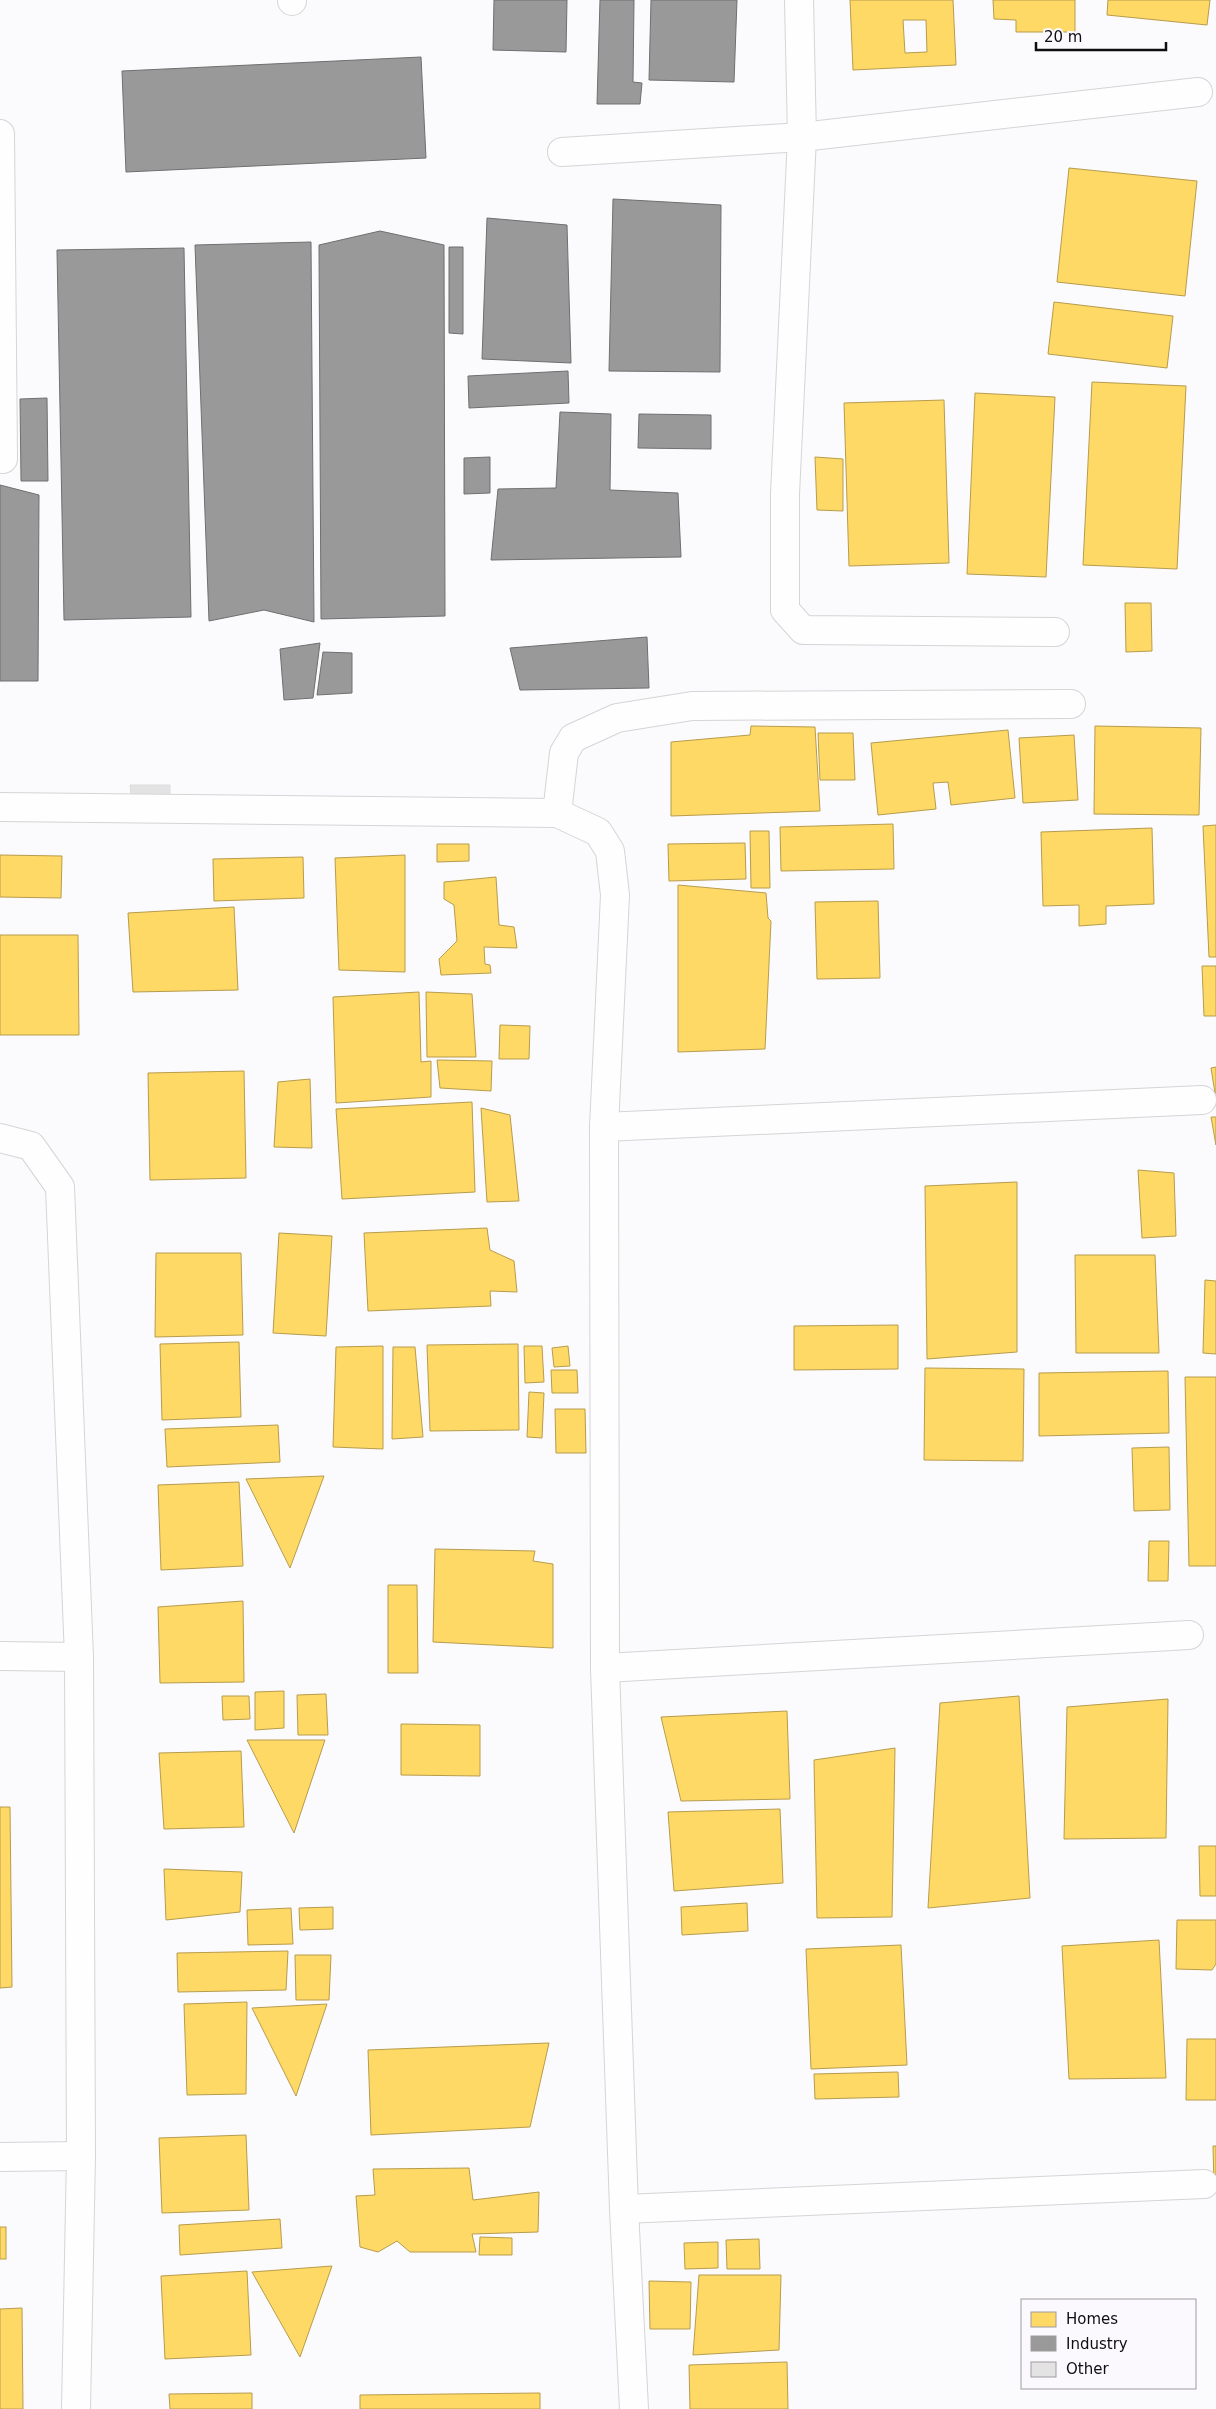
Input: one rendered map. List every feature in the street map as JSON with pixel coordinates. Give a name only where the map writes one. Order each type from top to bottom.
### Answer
[{"type":"street","points":[[799,0],[802,137],[785,494],[785,610],[803,630],[1055,632]]},
{"type":"street","points":[[562,152],[802,137],[1198,92]]},
{"type":"street","points":[[0,134],[3,459]]},
{"type":"street","points":[[557,813],[564,753],[572,738],[617,718],[692,706],[1071,704]]},
{"type":"street","points":[[0,806],[557,813],[598,832],[610,851],[615,895],[604,1127],[604,1668],[624,2209],[634,2409]]},
{"type":"street","points":[[604,1127],[1202,1100]]},
{"type":"street","points":[[0,1138],[31,1146],[60,1187],[79,1657],[81,2156],[76,2409]]},
{"type":"street","points":[[604,1668],[1189,1635]]},
{"type":"street","points":[[0,1656],[79,1657]]},
{"type":"street","points":[[0,2157],[81,2156]]},
{"type":"street","points":[[624,2209],[1204,2184]]},
{"type":"building: Homes","points":[[850,0],[953,0],[956,65],[853,70]],"holes":[[[903,20],[926,20],[927,52],[905,53]]]},
{"type":"building: Homes","points":[[993,0],[1075,0],[1075,32],[1016,32],[1016,20],[994,19]]},
{"type":"building: Homes","points":[[1108,0],[1210,0],[1207,25],[1107,15]]},
{"type":"building: Homes","points":[[1069,168],[1197,181],[1185,296],[1057,282]]},
{"type":"building: Homes","points":[[1054,302],[1173,316],[1167,368],[1048,354]]},
{"type":"building: Homes","points":[[1092,382],[1186,386],[1177,569],[1083,565]]},
{"type":"building: Homes","points":[[975,393],[1055,397],[1046,577],[967,574]]},
{"type":"building: Homes","points":[[944,400],[949,563],[849,566],[844,403]]},
{"type":"building: Homes","points":[[815,457],[843,459],[843,511],[817,510]]},
{"type":"building: Homes","points":[[1125,603],[1151,603],[1152,651],[1126,652]]},
{"type":"building: Homes","points":[[751,726],[815,727],[820,811],[671,816],[671,742],[750,735]]},
{"type":"building: Homes","points":[[1095,726],[1201,728],[1199,815],[1094,814]]},
{"type":"building: Homes","points":[[1008,730],[1015,798],[951,805],[948,782],[933,783],[936,809],[878,815],[871,743]]},
{"type":"building: Homes","points":[[818,733],[853,733],[855,780],[820,780]]},
{"type":"building: Homes","points":[[1074,735],[1078,800],[1023,803],[1019,738]]},
{"type":"building: Homes","points":[[893,824],[894,869],[781,871],[780,827]]},
{"type":"building: Homes","points":[[1216,825],[1216,957],[1209,957],[1203,826]]},
{"type":"building: Homes","points":[[1152,828],[1154,904],[1106,906],[1106,924],[1079,926],[1079,905],[1043,906],[1041,832]]},
{"type":"building: Homes","points":[[750,831],[769,831],[770,888],[751,888]]},
{"type":"building: Homes","points":[[745,843],[746,879],[669,881],[668,844]]},
{"type":"building: Homes","points":[[437,844],[469,844],[469,861],[437,862]]},
{"type":"building: Homes","points":[[0,855],[62,856],[61,898],[0,897]]},
{"type":"building: Homes","points":[[405,855],[405,972],[339,970],[335,858]]},
{"type":"building: Homes","points":[[303,857],[304,898],[214,901],[213,859]]},
{"type":"building: Homes","points":[[496,877],[499,925],[514,927],[517,948],[484,947],[485,964],[490,965],[491,973],[441,975],[439,959],[457,941],[454,905],[444,899],[444,882]]},
{"type":"building: Homes","points":[[678,885],[766,893],[768,918],[771,921],[765,1049],[678,1052]]},
{"type":"building: Homes","points":[[878,901],[880,978],[817,979],[815,902]]},
{"type":"building: Homes","points":[[234,907],[238,990],[133,992],[128,913]]},
{"type":"building: Homes","points":[[0,935],[78,935],[79,1035],[0,1035]]},
{"type":"building: Homes","points":[[1202,966],[1216,966],[1216,1016],[1204,1016]]},
{"type":"building: Homes","points":[[419,992],[421,1062],[431,1061],[431,1097],[336,1103],[333,997]]},
{"type":"building: Homes","points":[[426,992],[472,994],[476,1057],[427,1057]]},
{"type":"building: Homes","points":[[500,1025],[530,1026],[529,1059],[499,1059]]},
{"type":"building: Homes","points":[[437,1060],[492,1061],[491,1091],[440,1088]]},
{"type":"building: Homes","points":[[1216,1067],[1216,1093],[1215,1093],[1211,1068]]},
{"type":"building: Homes","points":[[244,1071],[246,1178],[150,1180],[148,1073]]},
{"type":"building: Homes","points":[[310,1079],[312,1148],[274,1147],[278,1082]]},
{"type":"building: Homes","points":[[472,1102],[475,1192],[342,1199],[336,1109]]},
{"type":"building: Homes","points":[[481,1108],[510,1115],[519,1201],[487,1202]]},
{"type":"building: Homes","points":[[1211,1117],[1216,1117],[1216,1145]]},
{"type":"building: Homes","points":[[1138,1170],[1174,1173],[1176,1236],[1142,1238]]},
{"type":"building: Homes","points":[[1017,1182],[1017,1352],[927,1359],[925,1186]]},
{"type":"building: Homes","points":[[487,1228],[490,1250],[514,1261],[517,1292],[490,1291],[491,1306],[368,1311],[364,1233]]},
{"type":"building: Homes","points":[[279,1233],[332,1236],[326,1336],[273,1333]]},
{"type":"building: Homes","points":[[156,1253],[241,1253],[243,1335],[155,1337]]},
{"type":"building: Homes","points":[[1075,1255],[1155,1255],[1159,1353],[1076,1353]]},
{"type":"building: Homes","points":[[1205,1280],[1216,1281],[1216,1354],[1203,1353]]},
{"type":"building: Homes","points":[[898,1325],[898,1369],[794,1370],[794,1326]]},
{"type":"building: Homes","points":[[239,1342],[241,1417],[162,1420],[160,1344]]},
{"type":"building: Homes","points":[[518,1344],[519,1430],[430,1431],[427,1345]]},
{"type":"building: Homes","points":[[383,1346],[383,1449],[333,1447],[336,1347]]},
{"type":"building: Homes","points":[[524,1346],[542,1346],[544,1382],[525,1383]]},
{"type":"building: Homes","points":[[568,1346],[570,1366],[554,1367],[552,1348]]},
{"type":"building: Homes","points":[[393,1347],[415,1347],[423,1437],[392,1439]]},
{"type":"building: Homes","points":[[925,1368],[1024,1369],[1023,1461],[924,1460]]},
{"type":"building: Homes","points":[[551,1370],[577,1370],[578,1393],[552,1393]]},
{"type":"building: Homes","points":[[1168,1371],[1169,1433],[1039,1436],[1039,1373]]},
{"type":"building: Homes","points":[[1185,1377],[1216,1377],[1216,1566],[1189,1566]]},
{"type":"building: Homes","points":[[529,1392],[544,1393],[542,1438],[527,1437]]},
{"type":"building: Homes","points":[[555,1409],[585,1409],[586,1453],[556,1453]]},
{"type":"building: Homes","points":[[278,1425],[280,1462],[167,1467],[165,1429]]},
{"type":"building: Homes","points":[[1169,1447],[1170,1510],[1134,1511],[1132,1448]]},
{"type":"building: Homes","points":[[324,1476],[290,1568],[246,1479]]},
{"type":"building: Homes","points":[[239,1482],[243,1566],[161,1570],[158,1485]]},
{"type":"building: Homes","points":[[1149,1541],[1169,1541],[1168,1581],[1148,1581]]},
{"type":"building: Homes","points":[[435,1549],[535,1551],[533,1561],[553,1564],[553,1648],[433,1642]]},
{"type":"building: Homes","points":[[388,1585],[417,1585],[418,1673],[388,1673]]},
{"type":"building: Homes","points":[[243,1601],[244,1682],[160,1683],[158,1607]]},
{"type":"building: Homes","points":[[284,1691],[284,1728],[255,1730],[255,1692]]},
{"type":"building: Homes","points":[[326,1694],[328,1735],[298,1735],[297,1695]]},
{"type":"building: Homes","points":[[222,1696],[249,1696],[250,1719],[223,1720]]},
{"type":"building: Homes","points":[[1019,1696],[1030,1898],[928,1908],[940,1703]]},
{"type":"building: Homes","points":[[1168,1699],[1166,1838],[1064,1839],[1067,1707]]},
{"type":"building: Homes","points":[[787,1711],[790,1799],[681,1801],[661,1717]]},
{"type":"building: Homes","points":[[401,1724],[480,1725],[480,1776],[401,1775]]},
{"type":"building: Homes","points":[[247,1740],[325,1740],[294,1833]]},
{"type":"building: Homes","points":[[895,1748],[892,1917],[817,1918],[814,1760]]},
{"type":"building: Homes","points":[[241,1751],[244,1827],[164,1829],[159,1753]]},
{"type":"building: Homes","points":[[0,1807],[10,1807],[12,1987],[0,1988]]},
{"type":"building: Homes","points":[[780,1809],[783,1883],[674,1891],[668,1812]]},
{"type":"building: Homes","points":[[1199,1846],[1216,1846],[1216,1896],[1200,1896]]},
{"type":"building: Homes","points":[[164,1869],[242,1872],[240,1912],[166,1920]]},
{"type":"building: Homes","points":[[747,1903],[748,1931],[682,1935],[681,1907]]},
{"type":"building: Homes","points":[[333,1907],[333,1929],[300,1930],[299,1908]]},
{"type":"building: Homes","points":[[291,1908],[293,1944],[248,1945],[247,1910]]},
{"type":"building: Homes","points":[[1177,1920],[1216,1920],[1216,1964],[1212,1970],[1176,1969]]},
{"type":"building: Homes","points":[[1159,1940],[1166,2078],[1069,2079],[1062,1946]]},
{"type":"building: Homes","points":[[901,1945],[907,2065],[811,2069],[806,1949]]},
{"type":"building: Homes","points":[[288,1951],[286,1990],[178,1992],[177,1953]]},
{"type":"building: Homes","points":[[295,1955],[331,1955],[329,2000],[296,2000]]},
{"type":"building: Homes","points":[[247,2002],[246,2094],[187,2095],[184,2004]]},
{"type":"building: Homes","points":[[327,2004],[296,2096],[252,2008]]},
{"type":"building: Homes","points":[[1187,2039],[1216,2039],[1216,2100],[1186,2100]]},
{"type":"building: Homes","points":[[549,2043],[530,2127],[371,2135],[368,2050]]},
{"type":"building: Homes","points":[[898,2072],[899,2097],[815,2099],[814,2074]]},
{"type":"building: Homes","points":[[246,2135],[249,2210],[162,2213],[159,2138]]},
{"type":"building: Homes","points":[[1213,2146],[1216,2146],[1216,2186],[1214,2186]]},
{"type":"building: Homes","points":[[469,2168],[473,2200],[539,2192],[538,2232],[472,2234],[476,2252],[410,2252],[397,2241],[378,2252],[360,2247],[356,2196],[375,2195],[373,2169]]},
{"type":"building: Homes","points":[[280,2219],[282,2248],[180,2255],[179,2225]]},
{"type":"building: Homes","points":[[0,2227],[6,2227],[6,2259],[0,2259]]},
{"type":"building: Homes","points":[[480,2237],[512,2238],[512,2255],[479,2255]]},
{"type":"building: Homes","points":[[759,2239],[760,2269],[727,2269],[726,2240]]},
{"type":"building: Homes","points":[[718,2242],[718,2268],[685,2269],[684,2243]]},
{"type":"building: Homes","points":[[332,2266],[300,2357],[252,2272]]},
{"type":"building: Homes","points":[[247,2271],[251,2355],[165,2359],[161,2276]]},
{"type":"building: Homes","points":[[699,2275],[781,2275],[779,2350],[693,2355]]},
{"type":"building: Homes","points":[[649,2281],[691,2282],[690,2329],[650,2329]]},
{"type":"building: Homes","points":[[22,2308],[23,2409],[0,2409],[0,2309]]},
{"type":"building: Homes","points":[[787,2362],[788,2409],[690,2409],[689,2365]]},
{"type":"building: Homes","points":[[252,2393],[252,2409],[170,2409],[169,2394]]},
{"type":"building: Homes","points":[[540,2393],[540,2409],[360,2409],[360,2395]]},
{"type":"building: Industry","points":[[494,0],[567,0],[566,52],[493,50]]},
{"type":"building: Industry","points":[[600,0],[634,0],[633,82],[642,83],[640,104],[597,104]]},
{"type":"building: Industry","points":[[651,0],[737,0],[734,82],[649,80]]},
{"type":"building: Industry","points":[[421,57],[426,158],[126,172],[122,71]]},
{"type":"building: Industry","points":[[613,199],[721,205],[720,372],[609,371]]},
{"type":"building: Industry","points":[[487,218],[567,225],[571,363],[482,359]]},
{"type":"building: Industry","points":[[380,231],[444,245],[445,616],[321,619],[319,245]]},
{"type":"building: Industry","points":[[311,242],[314,622],[264,610],[209,621],[195,245]]},
{"type":"building: Industry","points":[[449,247],[463,247],[463,334],[449,333]]},
{"type":"building: Industry","points":[[184,248],[191,617],[64,620],[57,250]]},
{"type":"building: Industry","points":[[568,371],[569,403],[469,408],[468,376]]},
{"type":"building: Industry","points":[[47,398],[48,481],[21,481],[20,399]]},
{"type":"building: Industry","points":[[560,412],[611,414],[610,490],[678,493],[681,557],[491,560],[498,489],[556,488]]},
{"type":"building: Industry","points":[[639,414],[711,415],[711,449],[638,448]]},
{"type":"building: Industry","points":[[490,457],[490,493],[464,494],[464,458]]},
{"type":"building: Industry","points":[[0,485],[39,495],[38,681],[0,681]]},
{"type":"building: Industry","points":[[647,637],[649,688],[520,690],[510,648]]},
{"type":"building: Industry","points":[[320,643],[313,698],[284,700],[280,649]]},
{"type":"building: Industry","points":[[323,652],[352,653],[352,693],[317,695]]},
{"type":"building: Other","points":[[130,785],[170,785],[170,810],[132,805]]}]
